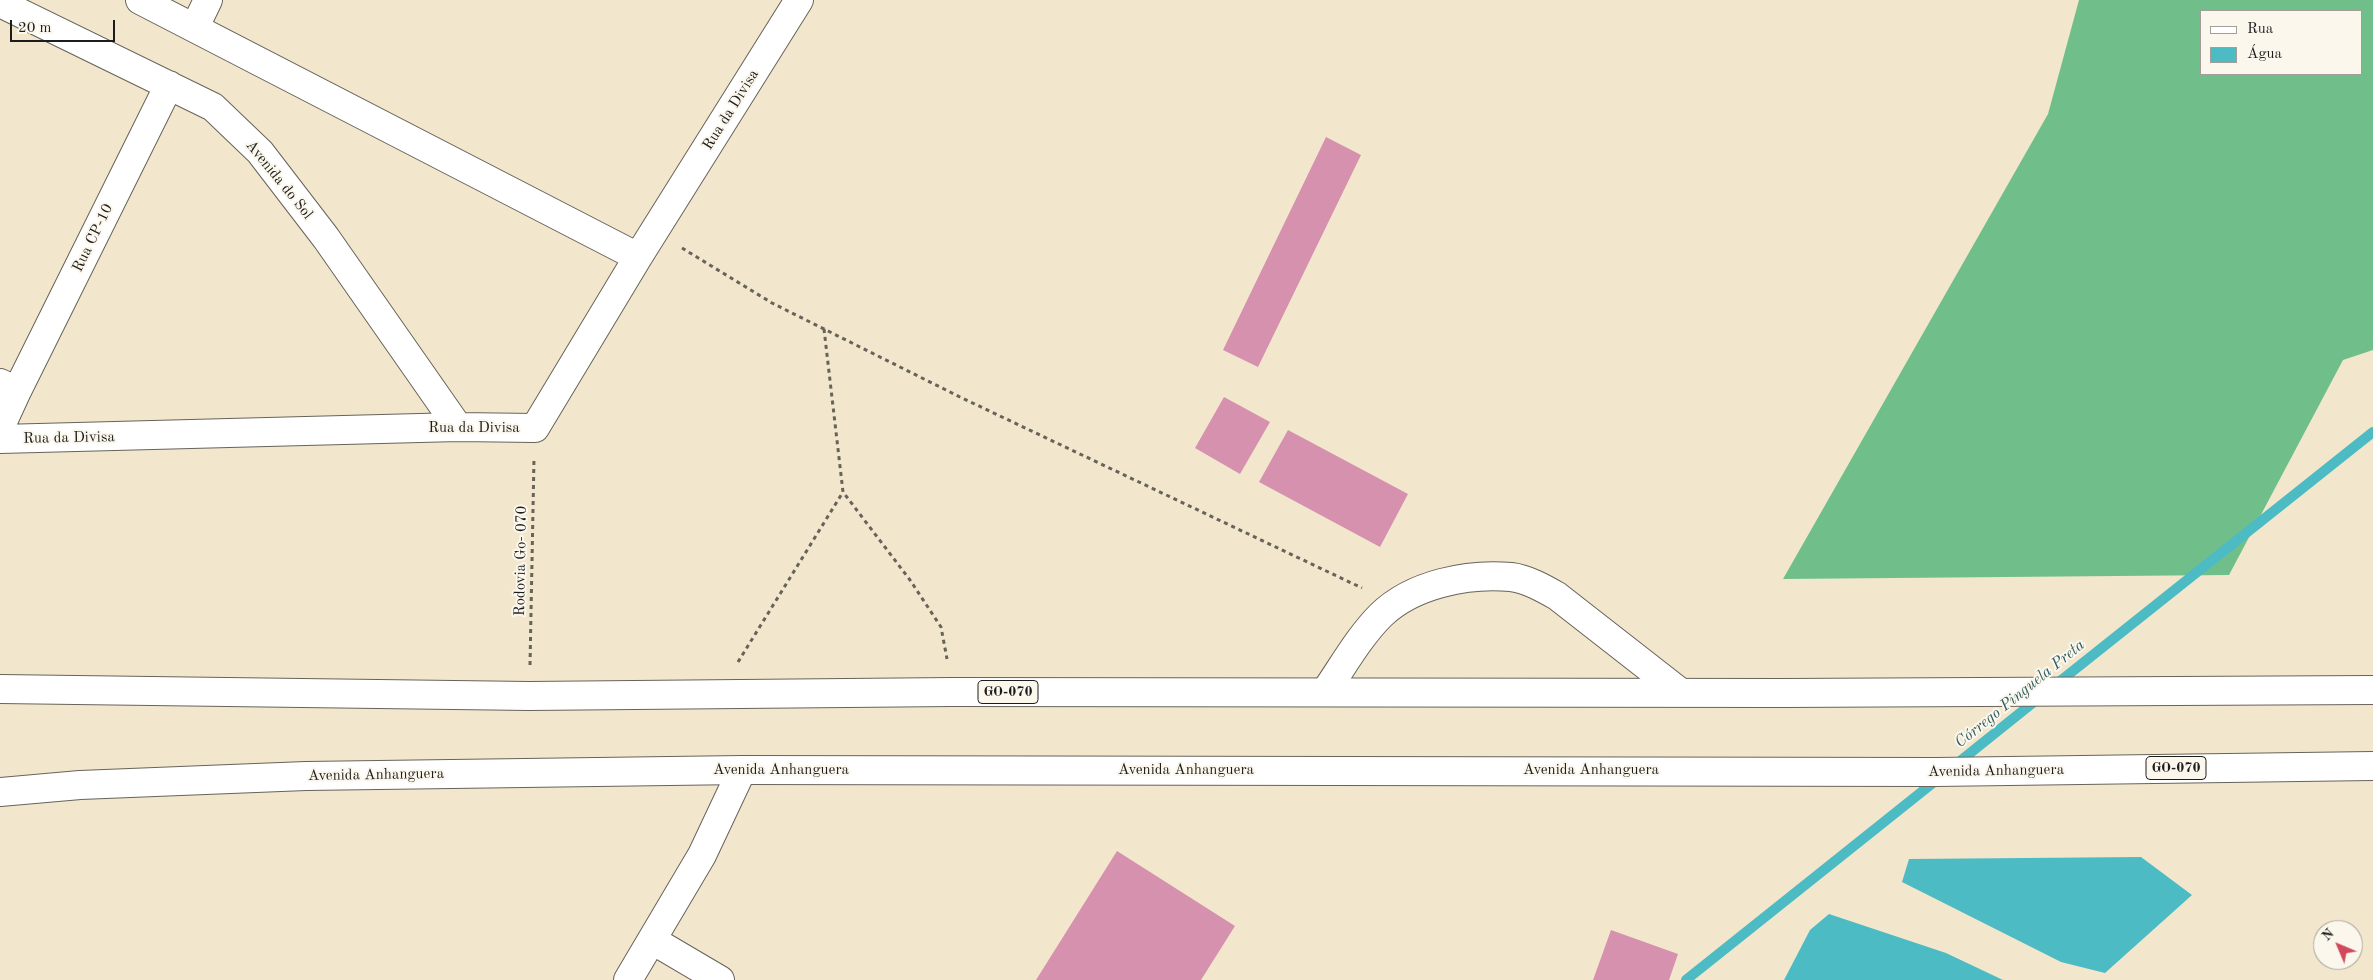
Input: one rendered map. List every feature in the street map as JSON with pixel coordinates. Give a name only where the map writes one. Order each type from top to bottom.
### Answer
[{"type":"main road","points":[[140,0],[638,256]]},
{"type":"main road","points":[[195,27],[208,0]]},
{"type":"main road","name":"Rua da Divisa","points":[[0,439],[458,427],[535,428],[638,256],[656,232],[799,0]]},
{"type":"main road","name":"Avenida do Sol","points":[[0,3],[213,107],[260,152],[326,238],[458,427]]},
{"type":"main road","name":"Rua CP-10","points":[[0,428],[9,387],[169,84]]},
{"type":"main road","points":[[0,458],[72,446],[99,437]]},
{"type":"main road","points":[[1325,692],[1364,634],[1394,604],[1435,584],[1474,578],[1512,577],[1536,584],[1557,596],[1680,692]]},
{"type":"main road","name":"GO-070","points":[[0,689],[529,696],[952,692],[2373,690]]},
{"type":"main road","name":"Avenida Anhanguera","points":[[0,792],[80,785],[306,776],[742,770],[1936,772],[2373,766]]},
{"type":"main road","points":[[628,980],[702,856],[742,770]]},
{"type":"main road","points":[[652,940],[720,980]]},
{"type":"path","points":[[656,232],[772,303],[960,397],[1394,604]]},
{"type":"path","points":[[824,329],[843,492],[910,580],[941,627],[952,692]]},
{"type":"path","name":"Rodovia Go- 070","points":[[529,696],[535,428]]},
{"type":"path","points":[[718,694],[843,492]]},
{"type":"green space","points":[[2079,0],[2373,0],[2373,350],[2343,360],[2229,575],[1783,579],[2048,114]]},
{"type":"water","points":[[2141,857],[2192,895],[2105,973],[2061,962],[1902,882],[1909,859]]},
{"type":"water","points":[[1829,914],[1946,953],[2003,980],[1784,980],[1810,930]]},
{"type":"building","points":[[1326,137],[1361,155],[1258,367],[1223,350]]},
{"type":"building","points":[[1224,397],[1270,422],[1240,474],[1195,448]]},
{"type":"building","points":[[1288,430],[1408,494],[1380,547],[1259,482]]},
{"type":"building","points":[[1117,851],[1235,926],[1201,980],[1036,980]]},
{"type":"building","points":[[1611,930],[1678,954],[1669,980],[1593,980]]},
{"type":"waterway","name":"Córrego Pinguela Preta","points":[[2054,686],[2373,432]]},
{"type":"waterway","name":"Córrego Pinguela Preta","points":[[1954,766],[2040,697]]},
{"type":"waterway","name":"Córrego Pinguela Preta","points":[[1686,980],[1939,778]]}]
